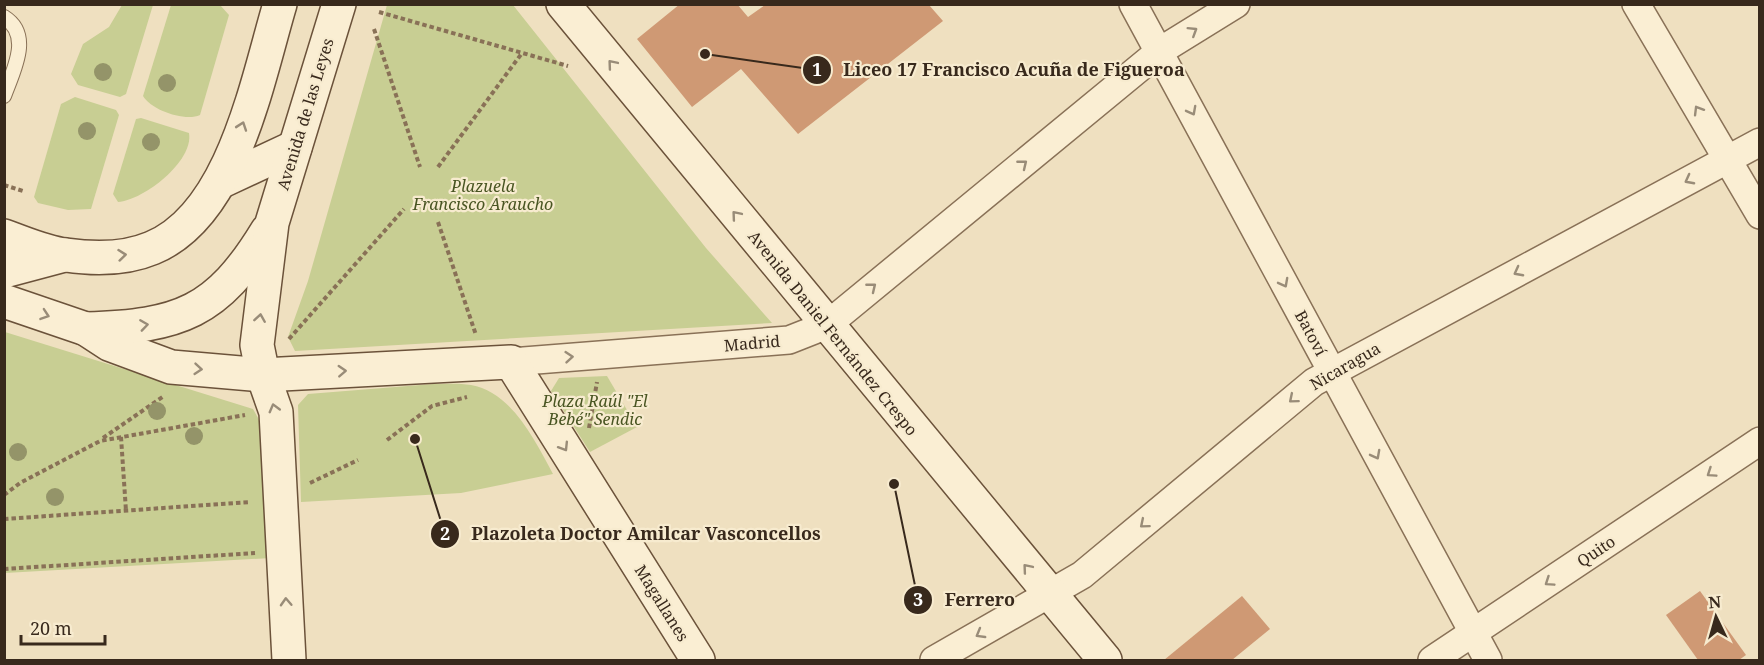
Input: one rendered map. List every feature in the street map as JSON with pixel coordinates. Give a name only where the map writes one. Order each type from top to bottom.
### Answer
[{"type":"main road","name":"Avenida de las Leyes","points":[[4,301],[86,329],[109,344],[171,367],[263,375],[257,345],[272,223],[339,4]]},
{"type":"main road","name":"Avenida Daniel Fernández Crespo","points":[[563,4],[1105,660]]},
{"type":"main road","points":[[4,272],[64,255],[126,255],[152,249],[176,235],[198,214],[222,181],[242,128],[275,9]]},
{"type":"main road","points":[[222,181],[295,147]]},
{"type":"main road","name":"Avenida de las Leyes","points":[[86,329],[164,322],[204,304],[225,288],[246,265],[272,223]]},
{"type":"main road","points":[[4,236],[64,255]]},
{"type":"main road","name":"Madrid","points":[[263,375],[511,362]]},
{"type":"main road","name":"Magallanes","points":[[511,362],[698,660]]},
{"type":"main road","points":[[263,375],[276,412],[289,660]]},
{"type":"street","name":"Batoví","points":[[1134,4],[1488,660]]},
{"type":"street","name":"Madrid","points":[[511,362],[789,340],[827,325],[1160,51],[1236,4]]},
{"type":"street","points":[[1636,4],[1760,215]]},
{"type":"street","name":"Nicaragua","points":[[934,660],[1082,575],[1314,382],[1760,142]]},
{"type":"street","name":"Quito","points":[[1432,660],[1760,441]]},
{"type":"lane","points":[[4,17],[13,22],[21,43],[4,96]]},
{"type":"path","points":[[379,12],[568,66]]},
{"type":"path","points":[[374,29],[420,167]]},
{"type":"path","points":[[438,167],[522,53]]},
{"type":"path","points":[[4,185],[23,191]]},
{"type":"path","points":[[282,347],[404,209]]},
{"type":"path","points":[[438,222],[479,344]]},
{"type":"path","points":[[589,429],[599,373]]},
{"type":"path","points":[[4,495],[21,483],[100,441],[172,390]]},
{"type":"path","points":[[387,440],[432,406],[472,396]]},
{"type":"path","points":[[100,441],[250,414]]},
{"type":"path","points":[[121,437],[126,511]]},
{"type":"path","points":[[301,488],[358,460]]},
{"type":"path","points":[[4,519],[251,502]]},
{"type":"path","points":[[4,569],[266,552]]},
{"type":"green space","points":[[122,5],[153,5],[126,94],[120,97],[78,85],[71,74],[83,44],[109,27]]},
{"type":"green space","points":[[171,5],[220,5],[229,15],[200,115],[194,117],[177,116],[161,110],[143,96]]},
{"type":"green space","name":"Plazuela Francisco Araucho","points":[[387,5],[513,5],[706,248],[772,323],[295,351],[288,337],[308,281]]},
{"type":"green space","points":[[75,97],[116,110],[119,115],[91,209],[68,210],[38,203],[34,197],[61,104]]},
{"type":"green space","points":[[141,118],[189,133],[188,144],[176,167],[153,187],[129,200],[118,202],[113,194],[136,119]]},
{"type":"green space","points":[[5,332],[253,409],[262,425],[271,558],[5,573]]},
{"type":"green space","name":"Plaza Raúl \"El Bebé\" Sendic","points":[[607,376],[637,427],[590,452],[551,391],[559,378]]},
{"type":"green space","points":[[433,384],[471,385],[486,389],[499,397],[521,420],[553,474],[461,493],[301,502],[298,405],[308,394]]},
{"type":"building","points":[[680,4],[737,4],[748,17],[765,5],[929,5],[943,21],[798,134],[741,69],[692,107],[637,39]]},
{"type":"building","points":[[1700,591],[1746,655],[1739,660],[1698,660],[1666,615]]},
{"type":"building","points":[[1242,596],[1270,629],[1232,660],[1164,660]]},
{"type":"place","name":"Liceo 17 Francisco Acuña de Figueroa","points":[[705,54]]},
{"type":"place","name":"Plazoleta Doctor Amilcar Vasconcellos","points":[[415,439]]},
{"type":"place","name":"Ferrero","points":[[894,484]]}]
